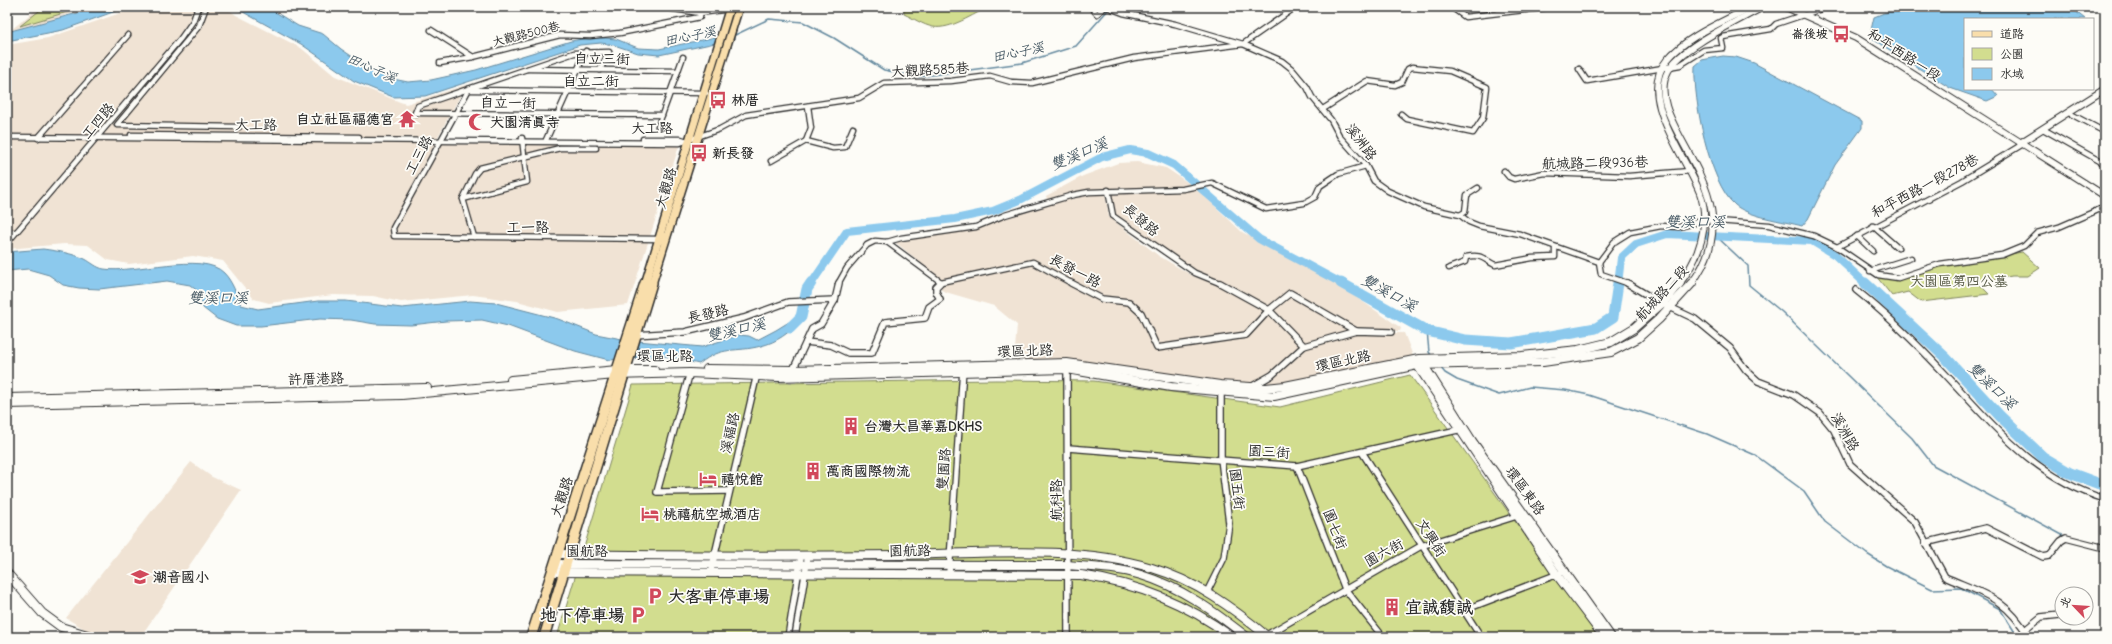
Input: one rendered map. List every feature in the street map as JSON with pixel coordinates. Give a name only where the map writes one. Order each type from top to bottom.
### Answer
[{"type":"main road","name":"大觀路","points":[[661,239],[696,139],[730,8]]},
{"type":"main road","name":"大觀路","points":[[531,637],[633,336],[688,142],[727,50],[739,8]]},
{"type":"main road","name":"大觀路","points":[[544,637],[571,554],[621,370]]},
{"type":"street","name":"工四路","points":[[7,244],[16,232],[24,226],[191,26],[198,7]]},
{"type":"street","points":[[206,7],[199,26],[117,125],[239,127],[232,135]]},
{"type":"street","name":"大觀路500巷","points":[[660,7],[700,13],[739,8]]},
{"type":"street","points":[[1091,7],[1097,14],[1106,7]]},
{"type":"street","name":"溪洲路","points":[[1106,7],[1123,13],[1176,24],[1243,44],[1272,55],[1287,65],[1323,109],[1340,137],[1366,166],[1374,181],[1388,191],[1424,207],[1460,216],[1479,226],[1515,233],[1599,262],[1601,274],[1631,284],[1703,325],[1730,348],[1746,370],[1758,381],[1794,395],[1820,413],[1834,430],[1850,464],[1909,515],[1945,577],[1979,590],[1988,596],[2010,613],[2025,630],[2029,637]]},
{"type":"street","points":[[1243,44],[1296,7]]},
{"type":"street","points":[[1451,7],[1465,17],[1470,17],[1551,7]]},
{"type":"street","points":[[1660,69],[1678,49],[1751,7]]},
{"type":"street","name":"航城路二段","points":[[1436,361],[1543,362],[1569,360],[1611,352],[1638,338],[1670,307],[1699,274],[1707,258],[1711,244],[1712,224],[1709,198],[1703,180],[1667,111],[1664,97],[1664,84],[1671,67],[1685,52],[1763,7]]},
{"type":"street","name":"和平西路一段","points":[[1786,7],[1856,38],[2105,196]]},
{"type":"street","points":[[1579,69],[1587,82],[1680,65],[1704,50],[1723,48],[1721,38],[1723,37],[1770,29],[1776,24],[1827,7]]},
{"type":"street","name":"大觀路500巷","points":[[440,63],[473,57],[560,35],[569,34],[585,37],[610,35],[682,21],[700,16],[700,13]]},
{"type":"street","points":[[431,30],[473,57]]},
{"type":"street","points":[[39,136],[128,35]]},
{"type":"street","name":"大觀路585巷","points":[[688,142],[720,130],[746,115],[860,98],[884,83],[952,81],[990,76],[1011,82],[1032,83],[1134,58],[1243,44]]},
{"type":"street","points":[[547,139],[586,52]]},
{"type":"street","points":[[469,90],[574,53],[609,52],[600,70]]},
{"type":"street","points":[[658,126],[683,57]]},
{"type":"street","points":[[1323,109],[1367,81],[1395,85],[1402,82],[1408,69],[1412,67],[1450,71],[1487,87],[1486,109],[1478,127],[1473,133],[1407,120],[1401,114]]},
{"type":"street","name":"航城路二段","points":[[1419,362],[1522,356],[1597,346],[1611,342],[1634,328],[1662,303],[1688,273],[1698,255],[1702,237],[1700,194],[1663,121],[1658,106],[1656,95],[1660,69]]},
{"type":"street","name":"自立三街","points":[[525,70],[678,71]]},
{"type":"street","name":"自立二街","points":[[469,90],[709,93]]},
{"type":"street","name":"工三路","points":[[392,233],[393,228],[440,140],[469,90]]},
{"type":"street","name":"自立一街","points":[[469,90],[418,106],[415,113],[662,115]]},
{"type":"street","points":[[2021,143],[2105,90]]},
{"type":"street","points":[[771,161],[806,141],[811,128],[808,106]]},
{"type":"street","points":[[2069,113],[2105,132]]},
{"type":"street","points":[[217,135],[224,126]]},
{"type":"street","points":[[806,141],[833,148],[845,147],[853,128]]},
{"type":"street","points":[[2043,129],[2105,164]]},
{"type":"street","name":"大工路","points":[[99,137],[232,135],[440,140]]},
{"type":"street","name":"大工路","points":[[7,136],[440,140],[547,139],[688,142]]},
{"type":"street","points":[[463,199],[527,182],[522,139]]},
{"type":"street","name":"和平西路一段278巷","points":[[1837,247],[1873,226],[1920,204],[1968,177],[2021,143]]},
{"type":"street","points":[[474,237],[463,199],[475,174],[480,168],[560,148],[596,148]]},
{"type":"street","points":[[793,370],[812,329],[821,324],[835,300],[839,281],[847,268],[867,245],[875,242],[887,242],[901,238],[976,226],[1005,215],[1073,195],[1108,190],[1193,188],[1212,183],[1261,207],[1275,209],[1304,202],[1315,197],[1320,186],[1338,174],[1366,166]]},
{"type":"street","name":"航城路二段936巷","points":[[1504,171],[1509,177],[1514,179],[1544,173],[1629,176],[1690,172]]},
{"type":"street","points":[[1460,216],[1465,212],[1467,194],[1478,188]]},
{"type":"street","name":"長發路","points":[[1108,190],[1113,216],[1194,273],[1221,283],[1269,310],[1304,346]]},
{"type":"street","points":[[1599,262],[1614,242],[1630,232],[1648,228],[1679,226],[1702,222],[1712,224],[1769,225],[1814,236],[1837,247],[1870,271],[1878,275],[1898,278],[1940,264],[2002,255],[2024,246],[2037,233],[2058,227],[2105,207]]},
{"type":"street","points":[[1873,226],[1898,248]]},
{"type":"street","points":[[7,233],[16,232]]},
{"type":"street","name":"工一路","points":[[392,233],[399,238],[474,237],[661,239]]},
{"type":"street","points":[[1857,236],[1873,251]]},
{"type":"street","points":[[806,342],[830,345],[848,353],[872,353],[885,322],[925,318],[929,307],[940,299],[936,292],[936,287],[941,282],[887,242]]},
{"type":"street","points":[[1448,268],[1464,262],[1466,257],[1479,255],[1483,255],[1495,265],[1532,258],[1555,257],[1555,247]]},
{"type":"street","points":[[1870,271],[1911,258]]},
{"type":"street","name":"長發一路","points":[[941,282],[1034,262],[1102,299],[1129,302],[1141,313],[1157,348],[1246,335],[1269,310],[1290,293],[1356,331]]},
{"type":"street","points":[[1856,290],[1875,304],[1923,350],[1998,433],[2023,455],[2076,489],[2105,499]]},
{"type":"street","name":"長發路","points":[[633,336],[668,334],[708,328],[744,318],[788,302],[835,300]]},
{"type":"street","points":[[1251,387],[1272,375],[1304,346],[1356,331],[1391,332]]},
{"type":"street","name":"環區北路","points":[[757,372],[778,377],[1067,366],[1146,384],[1221,389],[1274,396],[1286,395],[1419,362]]},
{"type":"street","name":"環區北路","points":[[1221,389],[1285,386],[1419,362]]},
{"type":"street","name":"環區東路","points":[[1419,362],[1521,514],[1566,571],[1611,637]]},
{"type":"street","name":"航科路","points":[[1067,366],[1068,637]]},
{"type":"street","name":"環區北路","points":[[621,370],[757,372],[793,370],[963,369]]},
{"type":"street","name":"雙園路","points":[[949,574],[963,369]]},
{"type":"street","name":"許厝港路","points":[[7,398],[192,398],[402,395],[621,370]]},
{"type":"street","points":[[690,371],[657,492],[729,491]]},
{"type":"street","name":"溪福路","points":[[712,570],[757,372]]},
{"type":"street","name":"園五街","points":[[1207,592],[1224,558],[1229,523],[1221,459],[1221,389]]},
{"type":"street","name":"許厝港路","points":[[7,404],[192,398]]},
{"type":"street","name":"園三街","points":[[1068,448],[1221,459],[1266,465],[1297,466],[1463,429]]},
{"type":"street","name":"文興街","points":[[1362,452],[1481,637]]},
{"type":"street","name":"園七街","points":[[1297,466],[1345,589],[1383,637]]},
{"type":"street","name":"環區東路","points":[[1521,514],[1556,575],[1604,637]]},
{"type":"street","name":"園六街","points":[[1266,636],[1345,589],[1422,546],[1521,514]]},
{"type":"street","points":[[1925,543],[1986,528],[2001,534],[2043,557],[2049,556],[2061,541],[2066,538],[2105,548]]},
{"type":"street","points":[[559,554],[715,557],[950,554],[1090,555],[1126,560],[1170,574],[1207,592],[1266,636]]},
{"type":"street","points":[[795,637],[804,556]]},
{"type":"street","name":"園航路","points":[[802,570],[949,564],[1068,565],[1126,572],[1150,578],[1173,588],[1214,611],[1247,637]]},
{"type":"street","points":[[554,568],[802,570],[949,574],[1068,574],[1120,581],[1151,590],[1186,606],[1232,637]]},
{"type":"street","points":[[788,637],[802,570]]},
{"type":"street","points":[[1464,610],[1566,571]]},
{"type":"street","points":[[7,573],[42,613],[61,627],[94,637]]},
{"type":"street","points":[[2025,630],[2041,617],[2054,616]]},
{"type":"shaded area","points":[[39,7],[92,7],[26,28],[11,30]]},
{"type":"shaded area","points":[[138,7],[225,7],[236,15],[301,48],[335,76],[406,104],[466,85],[434,144],[679,146],[628,305],[558,312],[517,301],[473,295],[401,302],[373,296],[333,295],[269,303],[254,299],[223,261],[193,256],[129,264],[108,260],[88,245],[64,244],[7,249],[7,45],[48,38]]},
{"type":"shaded area","points":[[1137,162],[1166,168],[1193,186],[1086,191],[1047,200],[1046,196],[1083,176],[1118,163]]},
{"type":"shaded area","points":[[1197,189],[1242,232],[1340,286],[1401,328],[1400,331],[1356,330],[1289,291],[1269,308],[1195,271],[1116,215],[1110,192]]},
{"type":"shaded area","points":[[1105,194],[1109,217],[1159,256],[1193,276],[1223,287],[1267,310],[1244,333],[1159,346],[1144,313],[1132,301],[1121,298],[1103,297],[1033,260],[942,280],[895,242],[977,227],[1063,201],[1090,195]]},
{"type":"shaded area","points":[[1033,264],[1099,300],[1128,304],[1139,314],[1155,350],[1247,336],[1269,311],[1303,346],[1272,374],[1250,385],[1065,359],[1014,360],[1017,325],[994,306],[941,290],[941,285]]},
{"type":"shaded area","points":[[1290,294],[1353,330],[1305,345],[1270,310]]},
{"type":"shaded area","points":[[1356,332],[1404,333],[1413,356],[1287,384],[1258,386],[1305,347]]},
{"type":"shaded area","name":"潮音國小","points":[[191,462],[212,477],[241,490],[141,636],[86,630],[66,618]]},
{"type":"green space","points":[[44,7],[84,7],[20,26]]},
{"type":"green space","points":[[989,7],[954,24],[933,27],[904,14],[904,8]]},
{"type":"green space","name":"大園區第四公墓","points":[[2022,252],[2040,268],[2028,276],[2012,276],[1977,282],[1989,294],[1921,302],[1908,292],[1892,296],[1876,276],[1900,280],[1942,266]]},
{"type":"green space","points":[[1410,375],[1598,637],[557,637],[633,385],[996,380],[1094,381],[1280,407]]},
{"type":"water","points":[[100,7],[127,7],[63,30],[7,41],[7,32]]},
{"type":"water","points":[[234,7],[267,7],[298,26],[323,34],[341,49],[375,72],[393,79],[408,82],[431,80],[476,70],[571,41],[594,37],[616,39],[638,48],[659,49],[735,33],[734,39],[659,55],[638,53],[614,45],[601,43],[580,45],[425,96],[393,97],[354,81],[301,44]]},
{"type":"water","points":[[1944,7],[2070,7],[2084,18],[1964,18],[1964,90],[1993,90],[1998,96],[1987,101],[1950,88],[1874,40],[1871,30],[1874,17],[1884,13]]},
{"type":"water","points":[[1723,56],[1736,57],[1754,63],[1862,121],[1862,128],[1835,165],[1808,219],[1802,226],[1758,216],[1741,209],[1735,205],[1726,194],[1718,179],[1704,140],[1697,99],[1695,66],[1702,60]]},
{"type":"water","name":"雙溪口溪","points":[[43,249],[74,255],[104,269],[132,269],[185,263],[214,267],[227,276],[241,305],[258,309],[318,301],[346,301],[402,308],[470,301],[496,303],[558,319],[596,334],[627,340],[702,347],[739,335],[749,336],[757,340],[797,317],[800,321],[787,333],[772,342],[752,348],[729,350],[715,354],[699,364],[665,356],[609,360],[575,351],[508,326],[482,320],[446,321],[411,325],[375,324],[351,320],[320,319],[261,326],[236,326],[217,319],[203,308],[200,293],[190,285],[167,281],[99,289],[79,288],[63,285],[49,275],[28,269],[7,271],[7,252]]},
{"type":"waterway","name":"田心子溪","points":[[735,35],[769,19],[803,22],[834,38],[884,70],[917,77],[1022,63],[1076,46],[1109,9]]},
{"type":"waterway","name":"雙溪口溪","points":[[811,284],[847,231],[955,219],[993,211],[1020,200],[1102,157],[1130,150],[1148,153],[1174,165],[1259,239],[1343,284]]},
{"type":"waterway","name":"雙溪口溪","points":[[1618,284],[1621,258],[1636,244],[1667,234],[1812,241],[1835,255],[1866,284]]},
{"type":"waterway","points":[[1716,236],[1748,266],[1749,285],[1782,312],[1912,438],[1933,465],[2064,536]]},
{"type":"waterway","name":"雙溪口溪","points":[[790,328],[801,317],[807,289],[811,283]]},
{"type":"waterway","name":"雙溪口溪","points":[[1341,283],[1427,331],[1465,340],[1511,343],[1596,328],[1613,317],[1618,283]]},
{"type":"waterway","name":"雙溪口溪","points":[[1865,283],[1946,358],[2000,416],[2043,457],[2070,473],[2105,486]]},
{"type":"waterway","points":[[1427,331],[1429,352],[1432,356]]},
{"type":"waterway","points":[[1440,367],[1445,373],[1457,380],[1499,395],[1530,387],[1565,390],[1589,395],[1707,434],[1755,455],[1804,491],[1825,522],[1867,554],[1886,566],[1932,589],[1961,588],[2000,609],[2018,637]]},
{"type":"waterway","points":[[2099,549],[2105,551]]},
{"type":"place","name":"崙後坡","points":[[1841,34]]},
{"type":"place","name":"林厝","points":[[718,100]]},
{"type":"place","name":"自立社區福德宮","points":[[407,119]]},
{"type":"place","name":"大園清真寺","points":[[477,122]]},
{"type":"place","name":"新長發","points":[[699,153]]},
{"type":"place","name":"台灣大昌華嘉DKHS","points":[[851,426]]},
{"type":"place","name":"萬商國際物流","points":[[813,471]]},
{"type":"place","name":"禧悅館","points":[[708,479]]},
{"type":"place","name":"桃禧航空城酒店","points":[[650,514]]},
{"type":"place","name":"潮音國小","points":[[140,577]]},
{"type":"place","name":"大客車停車場","points":[[655,596]]},
{"type":"place","name":"宜誠馥誠","points":[[1392,607]]},
{"type":"place","name":"地下停車場","points":[[638,615]]}]
